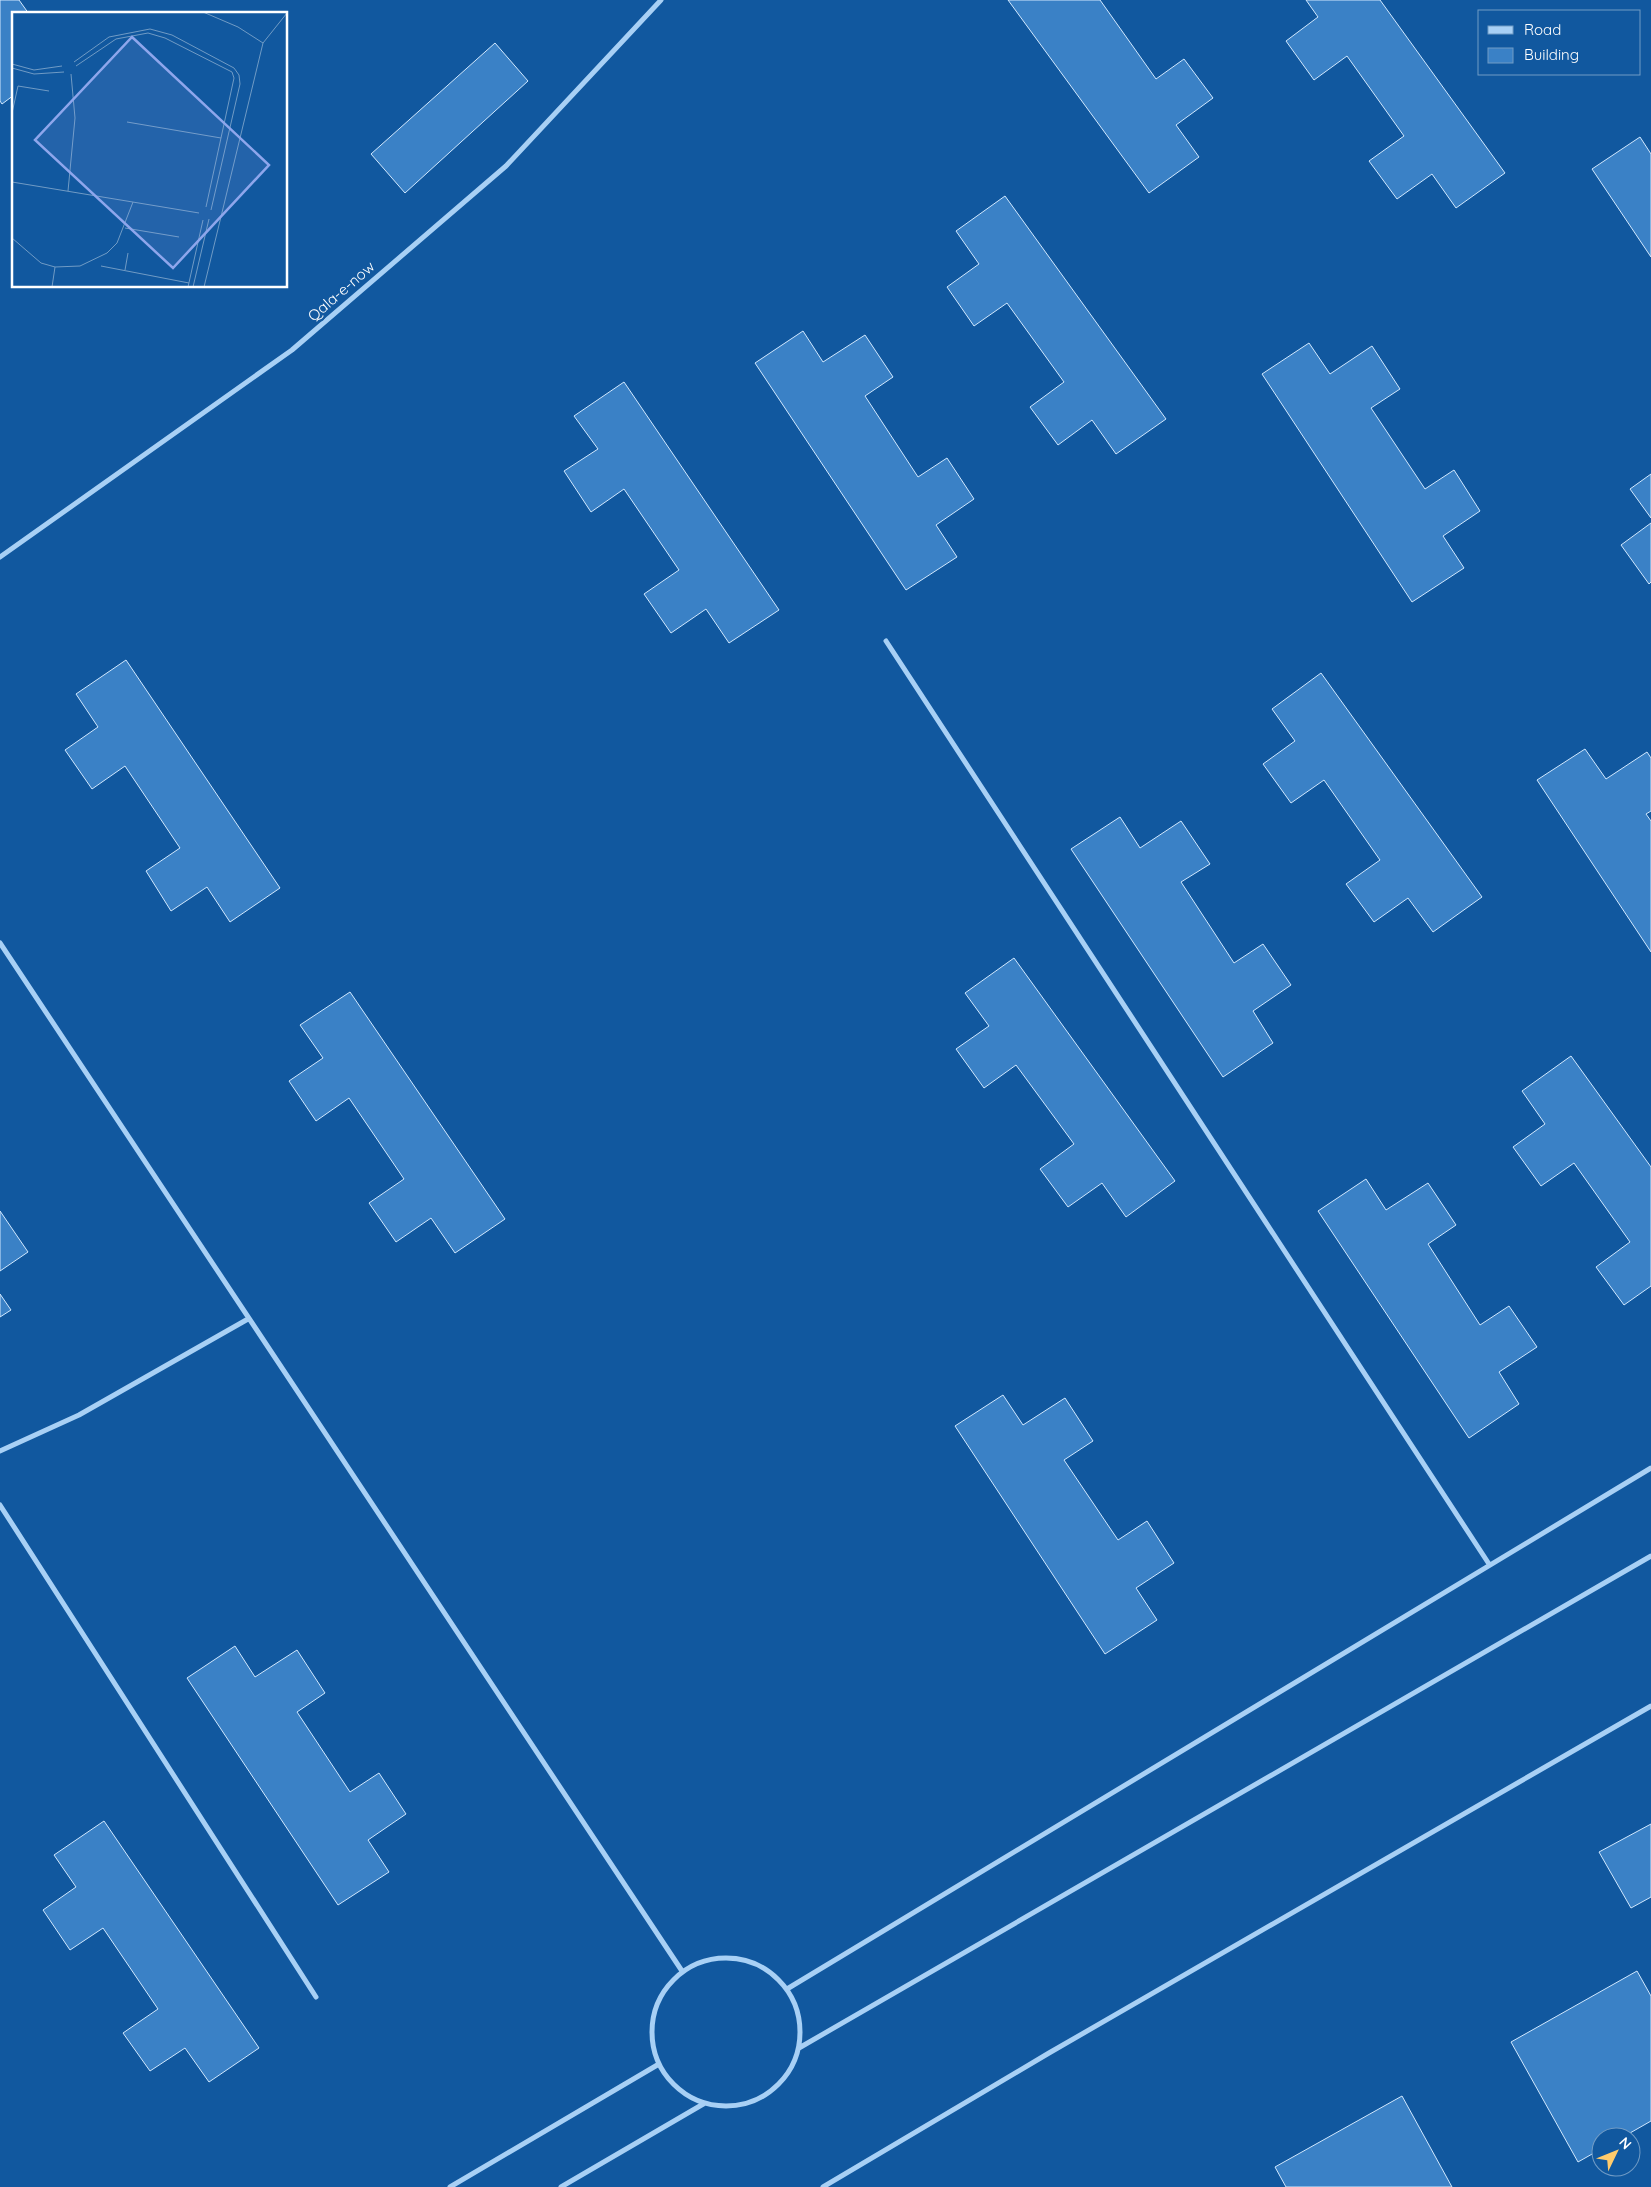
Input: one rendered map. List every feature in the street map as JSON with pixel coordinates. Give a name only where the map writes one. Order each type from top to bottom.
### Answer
[{"type":"street","name":"Qala-e-now","points":[[0,557],[292,350],[506,166],[661,0]]},
{"type":"street","points":[[886,641],[1489,1564]]},
{"type":"street","points":[[0,942],[248,1319],[682,1971]]},
{"type":"street","points":[[0,1451],[80,1415],[248,1319]]},
{"type":"street","points":[[787,1989],[1651,1468]]},
{"type":"street","points":[[0,1505],[316,1998]]},
{"type":"street","points":[[799,2048],[1651,1556]]},
{"type":"street","points":[[823,2187],[1049,2053],[1651,1706]]},
{"type":"street","points":[[725,1957],[748,1961],[769,1971],[787,1989],[796,2007],[799,2020],[799,2048],[792,2067],[780,2083],[764,2096],[745,2104],[725,2106],[705,2103],[688,2096],[671,2082],[659,2064],[653,2048],[651,2031],[653,2013],[659,1997],[669,1983],[682,1971],[702,1961],[725,1957]]},
{"type":"street","points":[[450,2187],[659,2064]]},
{"type":"street","points":[[561,2187],[705,2103]]},
{"type":"building","points":[[0,0],[19,0],[28,12],[12,12],[12,96],[2,104],[0,101]]},
{"type":"building","points":[[1008,0],[1100,0],[1156,79],[1184,59],[1213,98],[1176,125],[1199,157],[1149,193]]},
{"type":"building","points":[[1306,0],[1380,0],[1505,173],[1456,208],[1432,174],[1397,199],[1369,161],[1404,136],[1347,56],[1314,80],[1286,41],[1318,17]]},
{"type":"building","points":[[495,43],[528,81],[405,193],[371,154]]},
{"type":"building","points":[[1640,137],[1651,154],[1651,257],[1592,169]]},
{"type":"building","points":[[1005,196],[1166,419],[1116,454],[1092,420],[1058,445],[1030,407],[1064,382],[1007,303],[974,326],[947,287],[979,264],[956,231]]},
{"type":"building","points":[[803,331],[823,362],[865,335],[893,377],[865,396],[918,477],[947,458],[974,499],[936,525],[957,557],[906,590],[755,363]]},
{"type":"building","points":[[1309,343],[1330,374],[1372,346],[1400,389],[1371,408],[1425,489],[1454,470],[1480,511],[1443,536],[1464,568],[1412,602],[1262,374]]},
{"type":"building","points":[[624,382],[779,610],[729,643],[706,609],[671,633],[644,594],[679,570],[624,489],[591,512],[564,471],[598,449],[574,416]]},
{"type":"building","points":[[1651,474],[1651,518],[1630,489]]},
{"type":"building","points":[[1651,523],[1651,582],[1649,584],[1621,545]]},
{"type":"building","points":[[126,660],[280,888],[230,922],[207,887],[171,911],[146,871],[180,848],[125,766],[92,789],[65,750],[98,727],[76,694]]},
{"type":"building","points":[[1321,673],[1482,897],[1433,932],[1408,898],[1374,922],[1346,884],[1380,860],[1324,780],[1291,803],[1263,764],[1295,741],[1272,709]]},
{"type":"building","points":[[1585,749],[1606,779],[1647,752],[1651,758],[1651,811],[1646,814],[1651,821],[1651,952],[1537,780]]},
{"type":"building","points":[[1120,817],[1140,848],[1181,821],[1210,864],[1181,882],[1234,963],[1263,944],[1291,985],[1253,1011],[1273,1043],[1223,1077],[1071,849]]},
{"type":"building","points":[[1014,958],[1175,1181],[1126,1217],[1102,1183],[1068,1207],[1040,1169],[1074,1144],[1016,1065],[984,1088],[956,1049],[989,1026],[965,993]]},
{"type":"building","points":[[350,992],[505,1219],[455,1253],[431,1218],[396,1242],[369,1203],[404,1179],[349,1098],[316,1121],[289,1081],[323,1058],[300,1025]]},
{"type":"building","points":[[1571,1056],[1651,1167],[1651,1286],[1624,1305],[1596,1267],[1630,1242],[1574,1163],[1541,1186],[1513,1147],[1545,1124],[1522,1091]]},
{"type":"building","points":[[1366,1179],[1386,1210],[1428,1183],[1456,1225],[1428,1244],[1480,1325],[1509,1306],[1537,1347],[1499,1372],[1519,1404],[1469,1438],[1318,1211]]},
{"type":"building","points":[[0,1211],[28,1252],[0,1271]]},
{"type":"building","points":[[0,1294],[11,1310],[0,1317]]},
{"type":"building","points":[[1003,1395],[1023,1425],[1065,1398],[1093,1441],[1064,1460],[1118,1540],[1147,1521],[1174,1563],[1136,1588],[1157,1620],[1105,1654],[955,1426]]},
{"type":"building","points":[[235,1646],[255,1677],[297,1650],[325,1693],[297,1712],[350,1792],[379,1773],[406,1814],[368,1840],[389,1872],[338,1905],[187,1678]]},
{"type":"building","points":[[104,1821],[259,2048],[209,2082],[185,2048],[150,2071],[123,2033],[158,2009],[103,1928],[70,1950],[43,1910],[76,1887],[54,1855]]},
{"type":"building","points":[[1651,1824],[1651,1897],[1631,1908],[1599,1852]]},
{"type":"building","points":[[1637,1971],[1651,1996],[1651,2121],[1640,2127],[1591,2127],[1591,2155],[1578,2162],[1511,2042]]},
{"type":"building","points":[[1402,2096],[1452,2187],[1286,2187],[1275,2167]]}]
